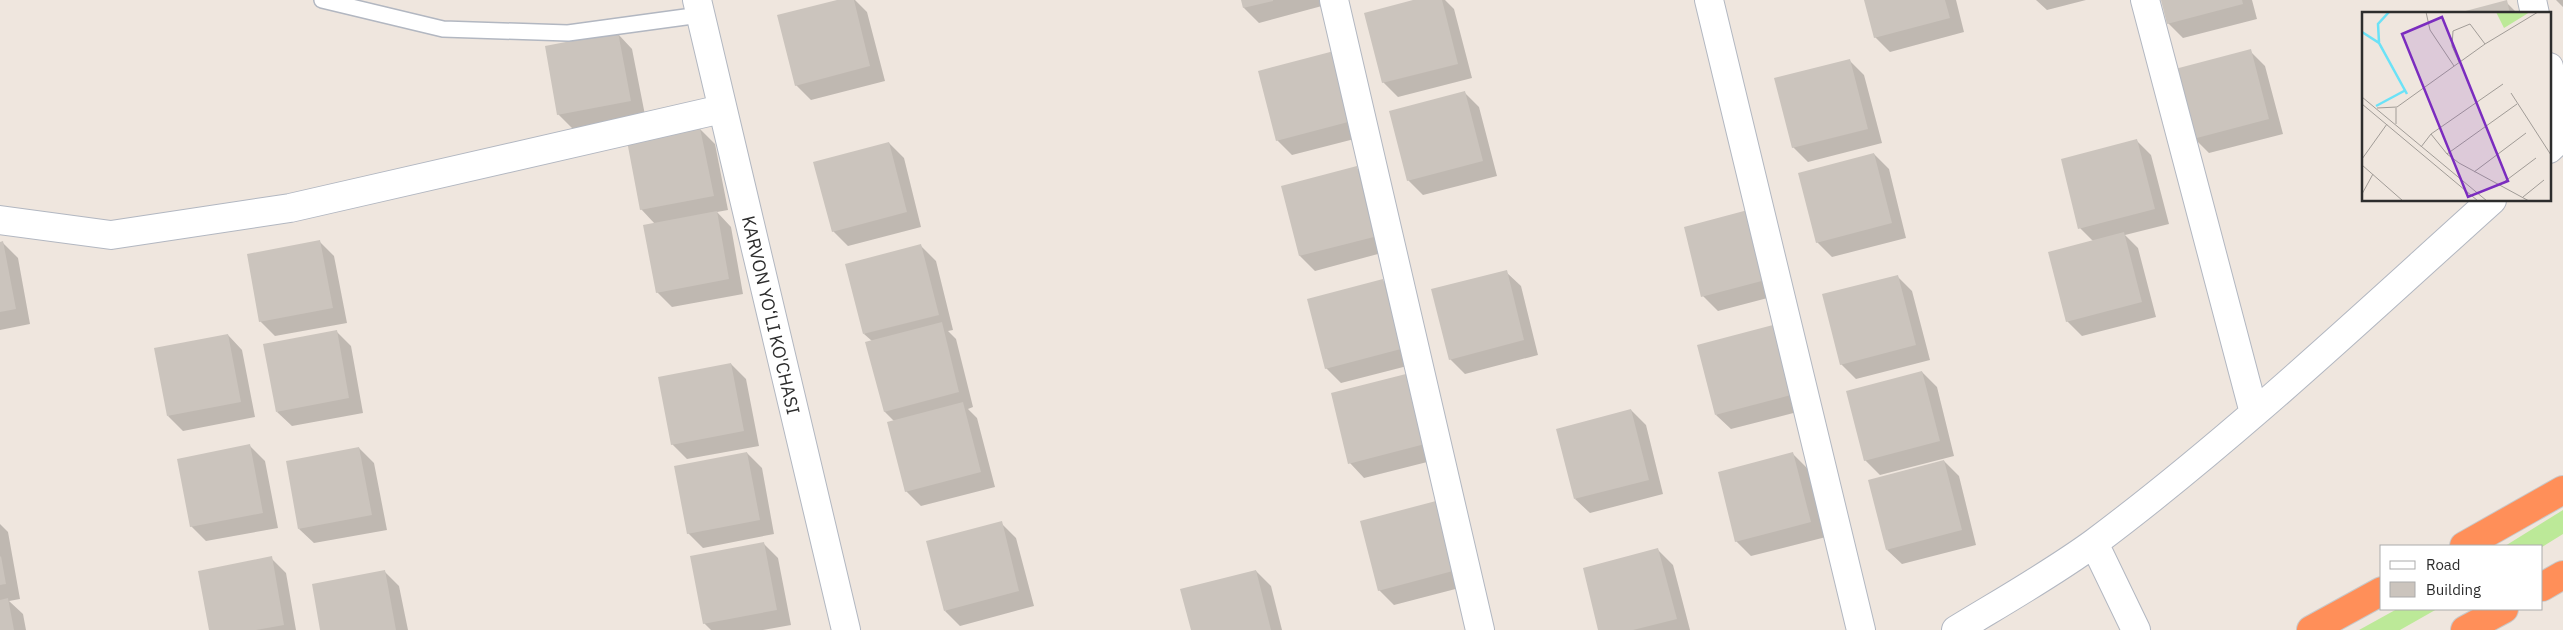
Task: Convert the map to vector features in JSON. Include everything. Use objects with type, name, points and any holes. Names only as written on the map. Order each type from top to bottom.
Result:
[{"type":"highway","points":[[2466,545],[2563,490]]},
{"type":"highway","points":[[2543,587],[2563,575]]},
{"type":"highway","points":[[2311,630],[2380,592]]},
{"type":"highway","points":[[2465,630],[2502,610]]},
{"type":"street","points":[[1334,0],[1480,630]]},
{"type":"street","points":[[1709,0],[1861,630]]},
{"type":"street","points":[[2145,0],[2254,413]]},
{"type":"street","name":"KARVON YO‘LI KO'CHASI","points":[[699,8],[846,630]]},
{"type":"street","points":[[2550,71],[2563,119]]},
{"type":"street","points":[[0,220],[112,235],[281,210],[722,109]]},
{"type":"street","points":[[2550,147],[2563,136]]},
{"type":"street","points":[[1956,630],[2055,569],[2094,542],[2254,413],[2491,201]]},
{"type":"street","points":[[2094,542],[2136,630]]},
{"type":"lane","points":[[322,0],[443,30],[568,33],[699,8]]},
{"type":"green space","points":[[2563,510],[2563,534],[2543,546],[2507,545]]},
{"type":"green space","points":[[2395,610],[2435,610],[2400,630],[2359,630]]},
{"type":"building","points":[[837,0],[854,0],[870,66],[795,86],[777,15]]},
{"type":"building","points":[[1241,0],[1273,0],[1273,1],[1243,8]]},
{"type":"building","points":[[1413,0],[1442,0],[1458,64],[1382,83],[1364,13]]},
{"type":"building","points":[[1864,0],[1945,0],[1950,18],[1874,38]]},
{"type":"building","points":[[2161,0],[2242,0],[2243,4],[2167,24]]},
{"type":"building","points":[[2507,0],[2510,12],[2462,12]]},
{"type":"building","points":[[618,32],[631,101],[557,115],[545,46]]},
{"type":"building","points":[[2251,49],[2269,119],[2193,139],[2175,69]]},
{"type":"building","points":[[1334,51],[1352,121],[1276,141],[1258,71]]},
{"type":"building","points":[[1850,59],[1868,129],[1792,148],[1774,78]]},
{"type":"building","points":[[1465,91],[1483,161],[1407,181],[1389,111]]},
{"type":"building","points":[[700,128],[714,196],[640,210],[627,141]]},
{"type":"building","points":[[2137,139],[2155,209],[2078,229],[2061,159]]},
{"type":"building","points":[[889,142],[907,212],[832,232],[813,162]]},
{"type":"building","points":[[1874,153],[1892,223],[1816,243],[1798,173]]},
{"type":"building","points":[[1357,166],[1374,237],[1299,256],[1281,186]]},
{"type":"building","points":[[1759,207],[1777,277],[1701,297],[1684,227]]},
{"type":"building","points":[[717,211],[729,279],[656,293],[643,225]]},
{"type":"building","points":[[2124,232],[2142,302],[2066,322],[2048,252]]},
{"type":"building","points":[[320,240],[333,308],[259,322],[247,254]]},
{"type":"building","points":[[3,241],[16,309],[0,312],[0,242]]},
{"type":"building","points":[[921,244],[939,315],[863,334],[845,264]]},
{"type":"building","points":[[1507,270],[1524,340],[1449,360],[1431,289]]},
{"type":"building","points":[[1898,275],[1916,345],[1840,365],[1822,294]]},
{"type":"building","points":[[1383,279],[1401,349],[1325,369],[1307,299]]},
{"type":"building","points":[[942,322],[959,392],[884,412],[865,342]]},
{"type":"building","points":[[1773,325],[1791,395],[1715,415],[1697,345]]},
{"type":"building","points":[[337,330],[349,398],[276,412],[263,344]]},
{"type":"building","points":[[228,334],[241,402],[167,416],[154,348]]},
{"type":"building","points":[[731,363],[744,431],[671,445],[658,377]]},
{"type":"building","points":[[1922,371],[1940,441],[1864,461],[1846,391]]},
{"type":"building","points":[[1406,374],[1425,444],[1348,464],[1331,393]]},
{"type":"building","points":[[963,402],[981,472],[905,492],[887,422]]},
{"type":"building","points":[[1631,409],[1649,480],[1574,499],[1556,429]]},
{"type":"building","points":[[250,444],[263,513],[190,527],[177,459]]},
{"type":"building","points":[[359,447],[372,515],[298,529],[286,461]]},
{"type":"building","points":[[747,452],[760,520],[687,534],[674,466]]},
{"type":"building","points":[[1793,452],[1811,522],[1735,542],[1718,472]]},
{"type":"building","points":[[1944,460],[1962,530],[1886,550],[1868,480]]},
{"type":"building","points":[[1436,501],[1453,571],[1378,591],[1360,521]]},
{"type":"building","points":[[1002,521],[1019,591],[944,611],[926,541]]},
{"type":"building","points":[[764,542],[777,610],[703,624],[690,556]]},
{"type":"building","points":[[1658,548],[1677,619],[1633,630],[1598,630],[1583,568]]},
{"type":"building","points":[[272,556],[284,625],[256,630],[209,630],[198,571]]},
{"type":"building","points":[[0,557],[6,584],[0,585]]},
{"type":"building","points":[[385,570],[396,630],[320,630],[312,584]]},
{"type":"building","points":[[1256,570],[1271,630],[1191,630],[1180,589]]},
{"type":"building","points":[[8,598],[14,630],[0,630],[0,600]]}]
